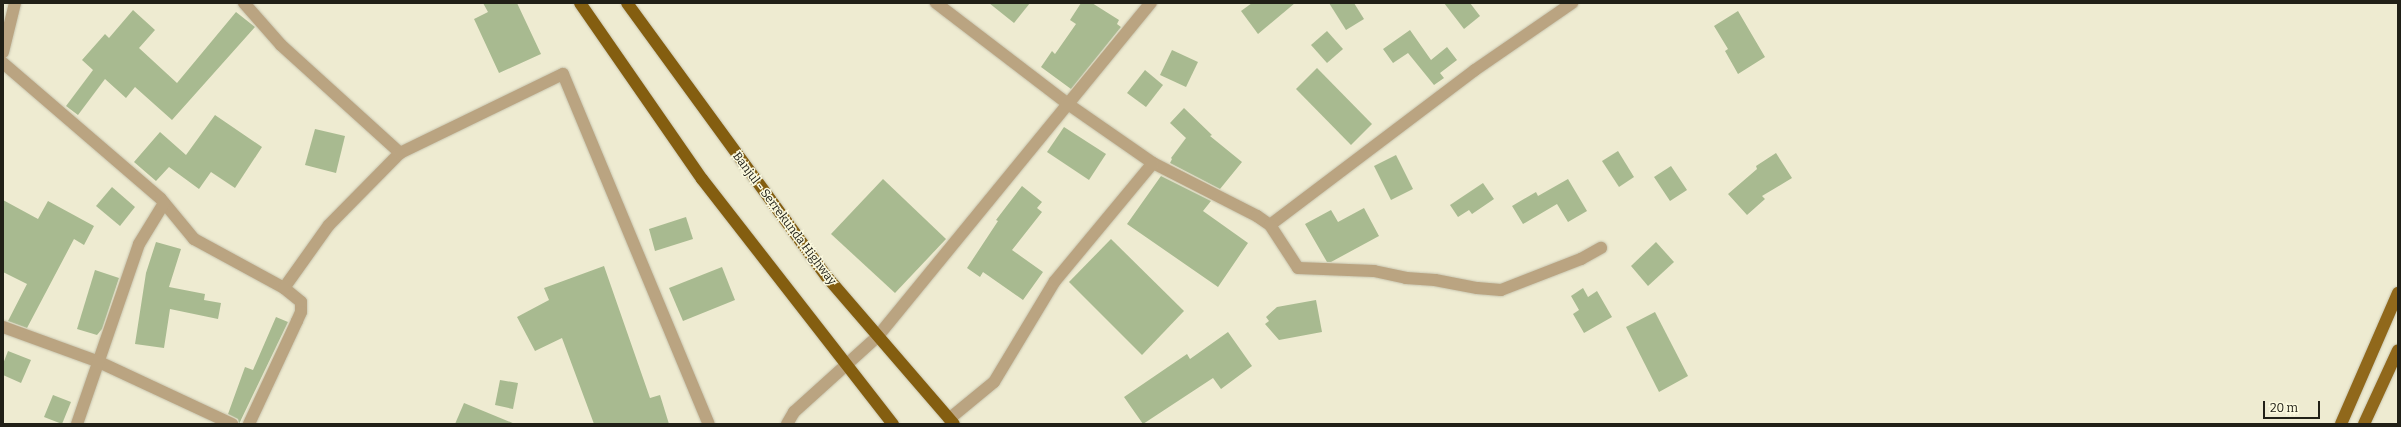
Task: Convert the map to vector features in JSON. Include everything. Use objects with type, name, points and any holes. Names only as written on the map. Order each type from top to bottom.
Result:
[{"type":"highway","points":[[580,3],[702,180],[893,424]]},
{"type":"highway","name":"Banjul - Serrekunda Highway","points":[[626,3],[826,277],[951,422]]},
{"type":"main road","points":[[2341,424],[2398,293]]},
{"type":"main road","points":[[2364,424],[2398,350]]},
{"type":"street","points":[[3,52],[15,3]]},
{"type":"street","points":[[244,3],[281,45],[400,153]]},
{"type":"street","points":[[936,3],[1068,104],[1153,163],[1257,216],[1270,225],[1298,268],[1374,270],[1406,278],[1435,280],[1477,288],[1501,290],[1581,259],[1601,248]]},
{"type":"street","points":[[787,424],[794,412],[878,336],[1151,3]]},
{"type":"street","points":[[1270,225],[1474,70],[1572,3]]},
{"type":"street","points":[[3,62],[164,203],[194,239],[284,288],[301,302],[301,312],[249,424]]},
{"type":"street","points":[[284,288],[329,225],[400,153],[563,74],[709,424]]},
{"type":"street","points":[[951,422],[994,382],[1055,281],[1153,163]]},
{"type":"street","points":[[77,424],[139,244],[164,203]]},
{"type":"street","points":[[3,327],[99,362],[232,424]]},
{"type":"building","points":[[483,3],[517,3],[541,54],[499,73],[474,19],[488,12]]},
{"type":"building","points":[[989,3],[1030,3],[1014,23]]},
{"type":"building","points":[[1081,3],[1092,3],[1119,20],[1117,24],[1121,27],[1071,89],[1041,67],[1052,51],[1055,54],[1076,24],[1070,20]]},
{"type":"building","points":[[1252,3],[1295,3],[1258,34],[1241,11]]},
{"type":"building","points":[[1329,3],[1354,3],[1364,19],[1346,30]]},
{"type":"building","points":[[1444,3],[1470,3],[1480,16],[1464,29]]},
{"type":"building","points":[[133,10],[155,30],[139,48],[177,83],[236,12],[255,27],[172,120],[135,87],[126,98],[105,79],[78,115],[66,106],[93,70],[82,60],[105,34],[109,38]]},
{"type":"building","points":[[1738,11],[1765,57],[1738,74],[1725,51],[1728,49],[1714,26]]},
{"type":"building","points":[[1410,30],[1431,60],[1447,47],[1457,60],[1440,73],[1444,78],[1434,85],[1408,53],[1393,63],[1383,49]]},
{"type":"building","points":[[1327,31],[1343,49],[1327,63],[1311,45]]},
{"type":"building","points":[[1172,50],[1198,62],[1186,87],[1160,75]]},
{"type":"building","points":[[1317,68],[1372,124],[1351,145],[1296,89]]},
{"type":"building","points":[[1145,70],[1163,85],[1146,107],[1127,93]]},
{"type":"building","points":[[1184,108],[1212,135],[1210,136],[1242,162],[1220,189],[1170,163],[1171,158],[1186,138],[1170,123]]},
{"type":"building","points":[[215,115],[262,147],[235,188],[211,172],[199,189],[169,167],[156,181],[134,162],[160,132],[186,155]]},
{"type":"building","points":[[1064,127],[1106,154],[1089,180],[1047,152]]},
{"type":"building","points":[[315,129],[345,136],[336,173],[305,165]]},
{"type":"building","points":[[1618,151],[1634,177],[1619,187],[1602,161]]},
{"type":"building","points":[[1776,153],[1792,178],[1762,196],[1765,199],[1747,215],[1728,194],[1757,169],[1756,166]]},
{"type":"building","points":[[1396,155],[1413,189],[1391,200],[1374,166]]},
{"type":"building","points":[[1671,166],[1687,190],[1670,201],[1654,177]]},
{"type":"building","points":[[1161,176],[1211,201],[1203,211],[1248,243],[1218,287],[1127,224]]},
{"type":"building","points":[[883,179],[946,239],[895,293],[831,234]]},
{"type":"building","points":[[1568,179],[1587,211],[1568,222],[1557,204],[1523,224],[1512,206],[1536,192],[1538,196]]},
{"type":"building","points":[[1483,183],[1494,199],[1472,214],[1469,210],[1458,217],[1450,205]]},
{"type":"building","points":[[1022,186],[1042,202],[1037,208],[1042,212],[1012,250],[1043,272],[1023,300],[983,272],[980,277],[967,268],[998,221],[996,220]]},
{"type":"building","points":[[112,187],[135,207],[120,226],[96,206]]},
{"type":"building","points":[[3,200],[38,219],[48,201],[94,226],[84,245],[74,239],[27,328],[8,321],[27,284],[3,272]]},
{"type":"building","points":[[1364,208],[1379,236],[1331,262],[1327,262],[1305,224],[1331,210],[1338,222]]},
{"type":"building","points":[[686,217],[693,239],[655,251],[649,229]]},
{"type":"building","points":[[1111,239],[1184,311],[1142,355],[1069,282]]},
{"type":"building","points":[[156,242],[181,249],[169,287],[205,294],[204,300],[221,303],[218,319],[170,309],[164,348],[135,344],[146,273]]},
{"type":"building","points":[[1656,242],[1674,262],[1648,286],[1631,266]]},
{"type":"building","points":[[604,266],[650,398],[660,395],[669,424],[594,424],[562,338],[535,351],[517,317],[549,300],[544,288]]},
{"type":"building","points":[[722,267],[735,300],[683,321],[669,288]]},
{"type":"building","points":[[95,270],[119,278],[102,329],[97,335],[77,329]]},
{"type":"building","points":[[1583,288],[1588,297],[1597,291],[1612,317],[1584,333],[1573,314],[1579,310],[1571,296]]},
{"type":"building","points":[[1316,300],[1322,332],[1279,340],[1265,324],[1269,321],[1266,317],[1277,307]]},
{"type":"building","points":[[1655,312],[1688,376],[1659,392],[1626,327]]},
{"type":"building","points":[[276,317],[288,322],[239,424],[238,419],[228,414],[245,367],[253,370]]},
{"type":"building","points":[[1228,332],[1252,366],[1221,389],[1213,378],[1143,424],[1124,397],[1187,354],[1190,359]]},
{"type":"building","points":[[8,351],[31,360],[21,383],[3,375],[3,364]]},
{"type":"building","points":[[500,380],[518,383],[513,409],[495,405]]},
{"type":"building","points":[[53,395],[71,402],[62,424],[44,417]]},
{"type":"building","points":[[464,403],[515,424],[455,424]]}]
